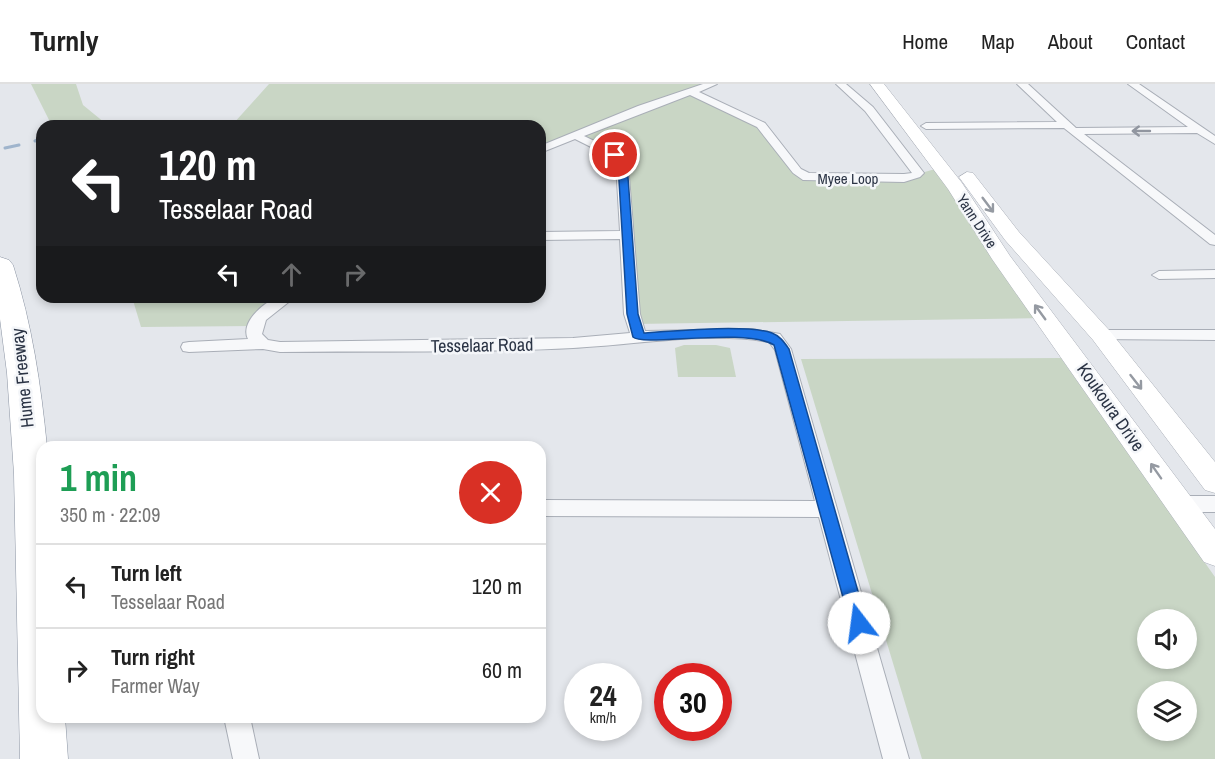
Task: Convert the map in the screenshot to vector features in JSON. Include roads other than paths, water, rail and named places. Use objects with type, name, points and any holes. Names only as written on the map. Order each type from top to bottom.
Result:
[{"type":"highway","name":"Hume Freeway","points":[[0,265],[13,306],[22,356],[32,477],[36,570]]},
{"type":"highway","points":[[42,723],[44,759]]},
{"type":"street","points":[[546,147],[642,108],[712,84]]},
{"type":"street","name":"Myee Loop","points":[[689,91],[761,125],[797,171],[807,177],[904,178],[916,175],[918,172],[903,149],[881,126],[870,110],[848,94],[841,84]]},
{"type":"street","name":"Yann Drive","points":[[877,84],[942,167],[1002,259],[1076,358]]},
{"type":"street","name":"Yann Drive","points":[[891,84],[1012,236],[1101,335]]},
{"type":"street","points":[[1022,84],[1067,126],[1215,241]]},
{"type":"street","points":[[1132,84],[1215,141]]},
{"type":"street","points":[[1067,126],[1184,120]]},
{"type":"street","points":[[926,126],[1067,126],[1199,130]]},
{"type":"street","points":[[575,135],[621,160],[632,314],[639,337]]},
{"type":"street","points":[[546,236],[627,235]]},
{"type":"street","points":[[1159,275],[1215,274]]},
{"type":"street","points":[[263,344],[254,336],[255,324],[264,313],[279,303]]},
{"type":"street","name":"Tesselaar Road","points":[[189,347],[263,344],[280,347],[573,344],[677,334],[752,333],[774,339],[783,349],[828,509]]},
{"type":"street","points":[[1101,335],[1215,335]]},
{"type":"street","name":"Koukoura Drive","points":[[1215,482],[1101,335],[1080,339],[1075,348],[1076,358],[1215,553]]},
{"type":"street","points":[[1180,504],[1215,504]]},
{"type":"street","points":[[546,508],[828,509],[896,759]]},
{"type":"street","points":[[238,723],[246,759]]},
{"type":"waterway","points":[[5,148],[19,145]]}]
